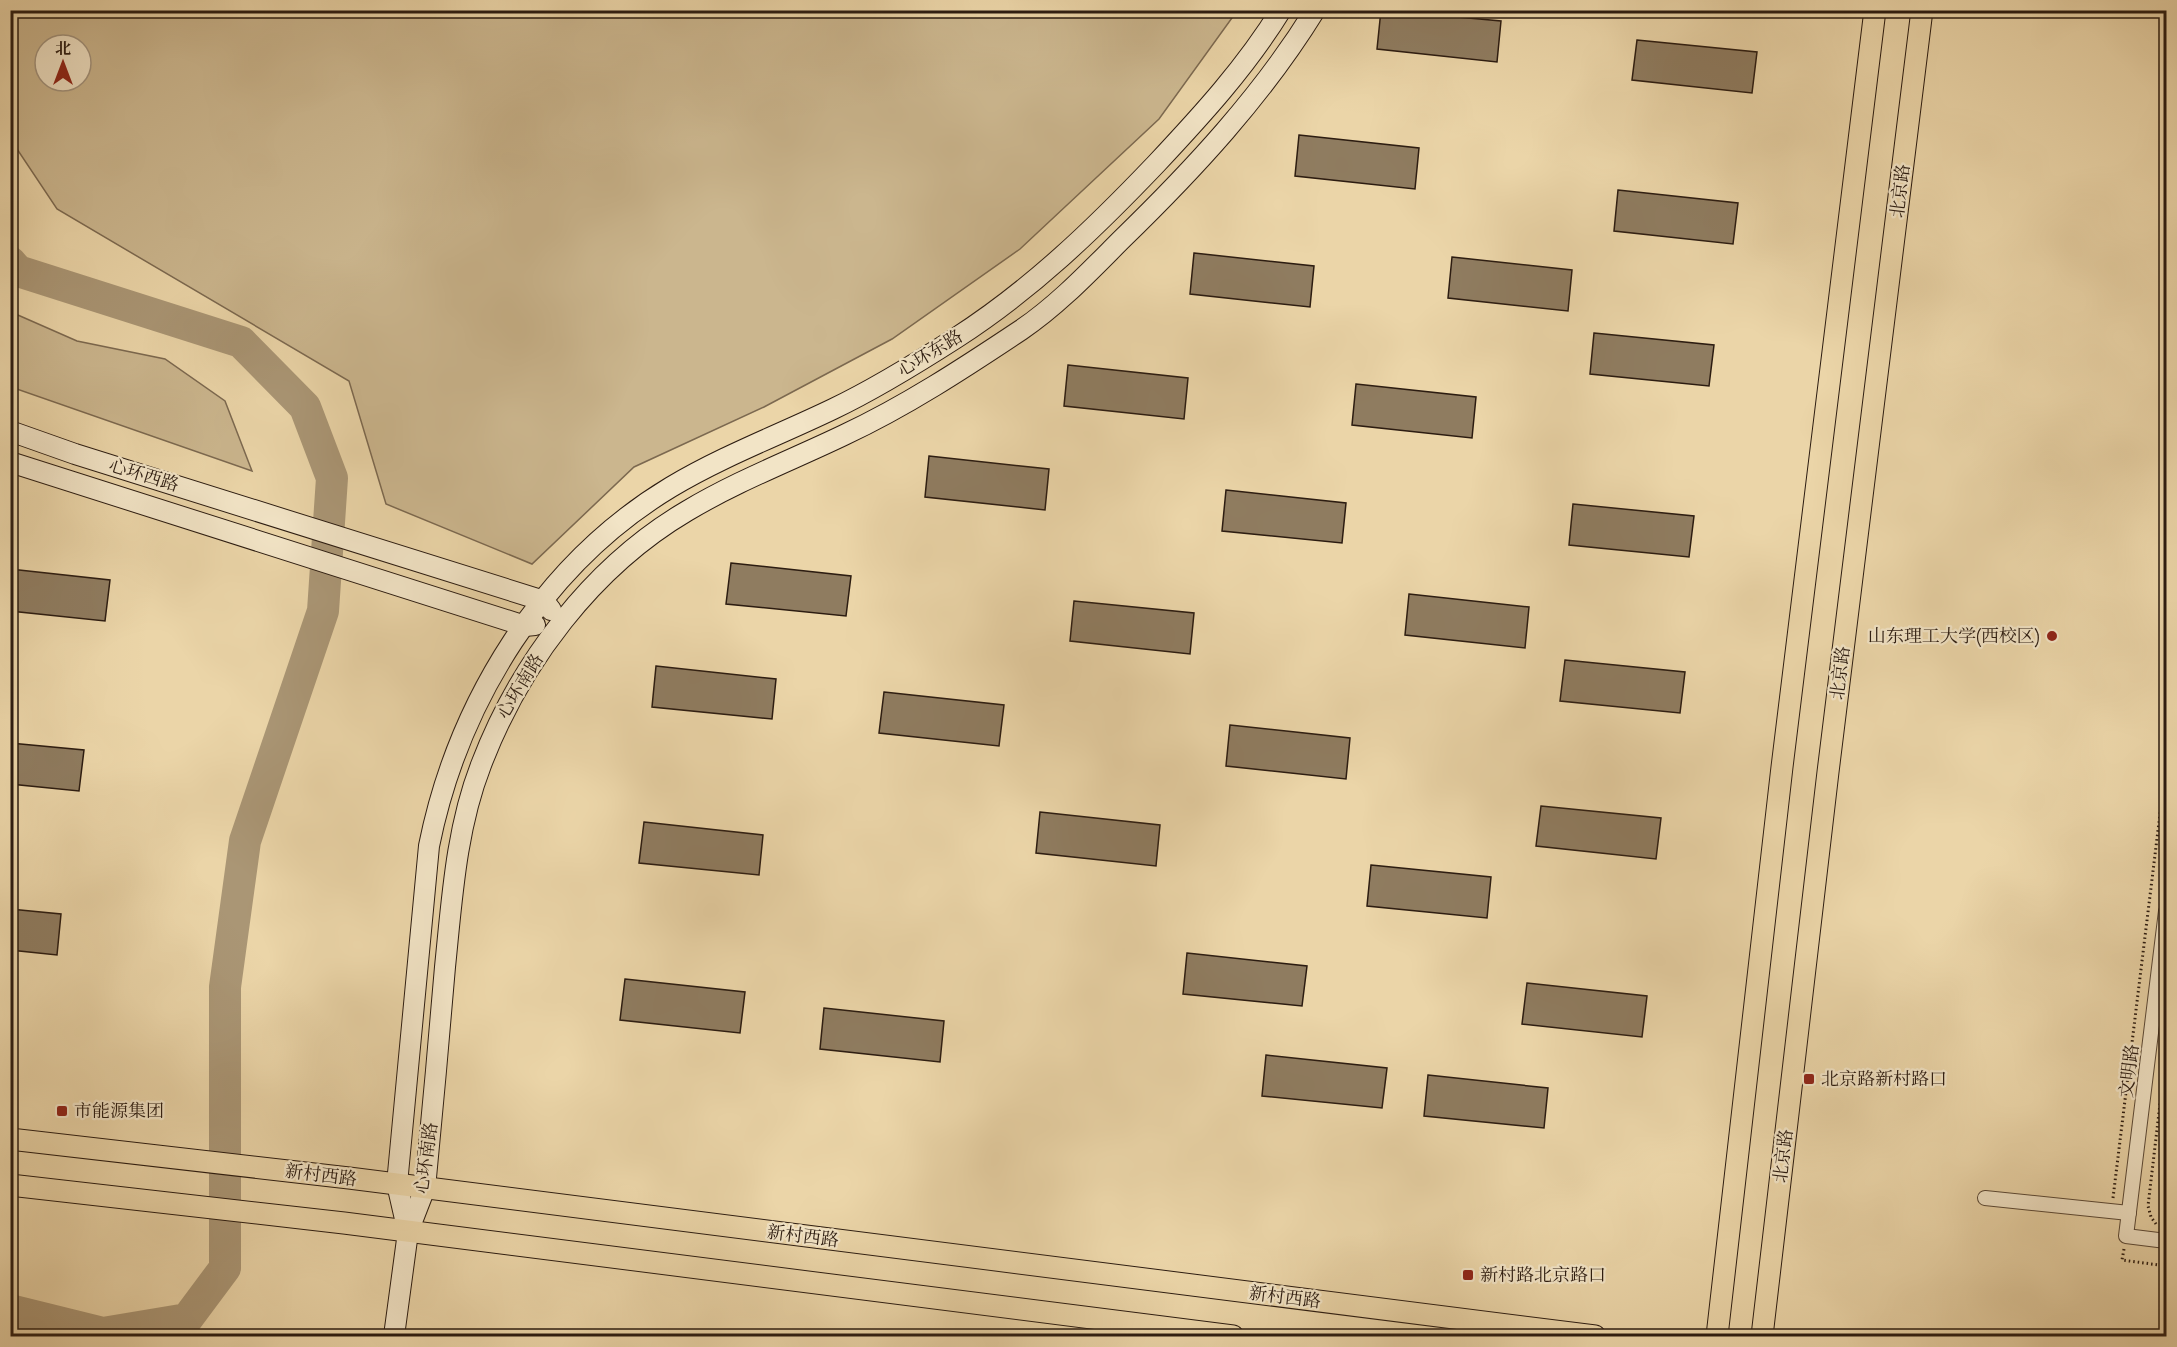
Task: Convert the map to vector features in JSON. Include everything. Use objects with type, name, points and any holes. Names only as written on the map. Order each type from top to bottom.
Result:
[{"type":"main road","name":"心环东路","points":[[525,626],[544,601],[594,547],[629,516],[670,488],[714,464],[843,404],[953,340],[1009,303],[1058,262],[1184,134],[1226,87],[1281,10]]},
{"type":"main road","name":"心环东路","points":[[561,621],[647,538],[685,512],[865,424],[969,364],[1026,326],[1077,284],[1205,154],[1290,51],[1315,10]]},
{"type":"main road","points":[[1717,1336],[1782,767],[1875,10]]},
{"type":"main road","name":"北京路","points":[[1762,1336],[1825,796],[1922,10]]},
{"type":"main road","name":"心环西路","points":[[10,431],[544,601]]},
{"type":"main road","name":"心环西路","points":[[10,462],[525,626]]},
{"type":"main road","points":[[544,601],[561,621]]},
{"type":"main road","points":[[525,626],[561,621]]},
{"type":"main road","name":"心环南路","points":[[408,1232],[425,1188],[452,897],[466,810],[498,723],[523,679],[561,621]]},
{"type":"main road","name":"心环南路","points":[[408,1232],[397,1184],[423,894],[438,803],[472,711],[498,663],[525,626]]},
{"type":"main road","name":"新村西路","points":[[10,1139],[397,1184],[1595,1336]]},
{"type":"main road","points":[[10,1185],[316,1220],[1233,1336]]},
{"type":"main road","points":[[394,1336],[408,1232]]},
{"type":"street","name":"文明路","points":[[2126,1236],[2164,959],[2166,911]]},
{"type":"street","points":[[1985,1198],[2129,1213]]},
{"type":"street","points":[[2126,1236],[2166,1241]]},
{"type":"path","points":[[2112,1211],[2166,765]]},
{"type":"path","points":[[2158,1225],[2151,1217],[2148,1206],[2166,1053]]},
{"type":"path","points":[[2126,1236],[2122,1260],[2166,1266]]},
{"type":"shaded area","points":[[11,10],[1237,11],[1159,119],[1020,249],[892,339],[764,407],[634,467],[532,564],[386,504],[349,381],[57,209],[11,140]]},
{"type":"shaded area","points":[[11,312],[77,341],[165,359],[225,401],[252,471],[11,387]]},
{"type":"building","points":[[1381,10],[1501,21],[1497,62],[1377,49]]},
{"type":"building","points":[[1637,40],[1757,52],[1752,93],[1632,80]]},
{"type":"building","points":[[1299,135],[1419,148],[1415,189],[1295,176]]},
{"type":"building","points":[[1618,190],[1738,203],[1733,244],[1614,231]]},
{"type":"building","points":[[1194,253],[1314,266],[1310,307],[1190,294]]},
{"type":"building","points":[[1452,257],[1572,270],[1568,311],[1448,298]]},
{"type":"building","points":[[1594,333],[1714,345],[1709,386],[1590,374]]},
{"type":"building","points":[[1068,365],[1188,378],[1184,419],[1064,406]]},
{"type":"building","points":[[1356,384],[1476,397],[1472,438],[1352,425]]},
{"type":"building","points":[[929,456],[1049,469],[1045,510],[925,497]]},
{"type":"building","points":[[1226,490],[1346,503],[1342,543],[1222,531]]},
{"type":"building","points":[[1573,504],[1694,516],[1689,557],[1569,545]]},
{"type":"building","points":[[731,563],[851,576],[846,616],[726,604]]},
{"type":"building","points":[[10,569],[110,580],[105,621],[10,611]]},
{"type":"building","points":[[1409,594],[1529,607],[1525,648],[1405,635]]},
{"type":"building","points":[[1074,601],[1194,613],[1190,654],[1070,641]]},
{"type":"building","points":[[1565,660],[1685,672],[1680,713],[1560,701]]},
{"type":"building","points":[[656,666],[776,679],[772,719],[652,707]]},
{"type":"building","points":[[884,692],[1004,705],[999,746],[879,733]]},
{"type":"building","points":[[1230,725],[1350,738],[1346,779],[1226,766]]},
{"type":"building","points":[[10,743],[84,750],[79,791],[10,784]]},
{"type":"building","points":[[1541,806],[1661,818],[1656,859],[1536,846]]},
{"type":"building","points":[[1040,812],[1160,825],[1156,866],[1036,853]]},
{"type":"building","points":[[644,822],[763,835],[759,875],[639,863]]},
{"type":"building","points":[[1371,865],[1491,877],[1487,918],[1367,906]]},
{"type":"building","points":[[10,909],[61,914],[57,955],[10,950]]},
{"type":"building","points":[[1187,953],[1307,966],[1302,1006],[1183,994]]},
{"type":"building","points":[[625,979],[745,992],[740,1033],[620,1020]]},
{"type":"building","points":[[1527,983],[1647,996],[1642,1037],[1522,1024]]},
{"type":"building","points":[[824,1008],[944,1021],[940,1062],[820,1049]]},
{"type":"building","points":[[1266,1055],[1387,1068],[1382,1108],[1262,1096]]},
{"type":"building","points":[[1428,1075],[1548,1088],[1544,1128],[1424,1116]]},
{"type":"waterway","points":[[10,262],[18,271],[241,342],[305,407],[332,478],[323,611],[245,841],[225,987],[225,1268],[187,1319],[103,1333],[10,1310]]},
{"type":"place","name":"山东理工大学(西校区)","points":[[2052,636]]},
{"type":"place","name":"北京路新村路口","points":[[1809,1079]]},
{"type":"place","name":"市能源集团","points":[[62,1111]]},
{"type":"place","name":"新村路北京路口","points":[[1468,1275]]}]
